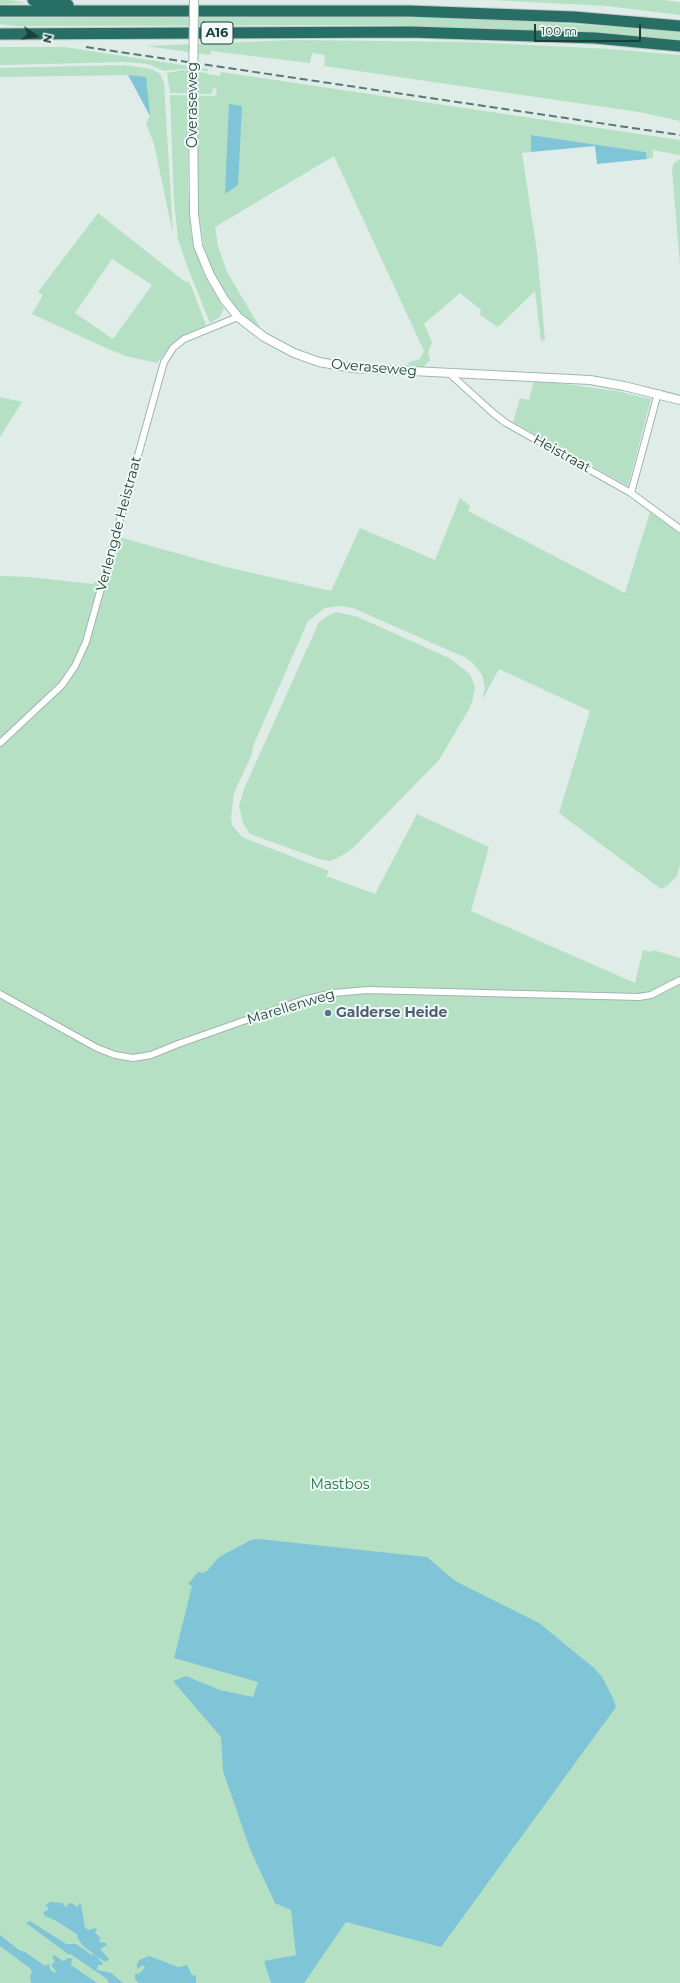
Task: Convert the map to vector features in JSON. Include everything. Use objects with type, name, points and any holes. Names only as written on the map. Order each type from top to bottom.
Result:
[{"type":"highway","points":[[34,0],[108,10]]},
{"type":"highway","name":"A16","points":[[0,11],[417,11],[574,16],[680,26]]},
{"type":"highway","name":"A16","points":[[1,34],[410,32],[595,38],[680,46]]},
{"type":"street","name":"Overaseweg","points":[[194,0],[194,214],[198,246],[210,275],[224,299],[238,317],[264,337],[294,353],[319,362],[353,368],[590,380],[658,393],[680,400]]},
{"type":"street","name":"Verlengde Heistraat","points":[[0,743],[62,685],[75,666],[86,642],[164,362],[173,348],[184,339],[238,317]]},
{"type":"street","name":"Heistraat","points":[[449,373],[506,423],[631,493],[680,529]]},
{"type":"street","points":[[631,493],[658,393]]},
{"type":"street","name":"Marellenweg","points":[[0,994],[97,1048],[115,1055],[134,1058],[151,1055],[178,1044],[296,1003],[333,993],[368,990],[639,997],[651,995],[680,980]]},
{"type":"green space","points":[[0,0],[11,0],[26,3],[0,4]]},
{"type":"green space","points":[[492,0],[663,0],[680,2],[680,15],[607,6]]},
{"type":"green space","points":[[0,18],[482,18],[661,30],[680,32],[680,41],[554,32],[395,25],[17,26],[0,24]]},
{"type":"green space","points":[[294,40],[468,42],[610,49],[680,55],[680,121],[639,112],[324,66],[325,55],[312,53],[310,63],[211,51],[210,55],[146,46]]},
{"type":"green space","points":[[0,47],[64,47],[208,69],[208,71],[182,69],[164,71],[148,64],[125,62],[0,65]]},
{"type":"green space","points":[[124,65],[152,69],[160,74],[164,83],[173,234],[154,144],[146,123],[150,116],[133,75],[0,77],[0,68]]},
{"type":"green space","points":[[183,70],[220,76],[221,72],[680,140],[680,155],[653,150],[653,158],[647,159],[646,152],[531,135],[531,152],[522,153],[537,252],[545,340],[541,341],[535,291],[498,327],[480,315],[481,310],[460,293],[424,324],[432,342],[428,352],[430,360],[423,367],[413,367],[407,363],[420,359],[424,351],[334,156],[215,227],[218,246],[227,272],[262,331],[239,314],[231,304],[215,277],[204,247],[198,210],[198,104],[188,104],[188,186],[191,234],[203,273],[224,309],[219,318],[210,323],[187,266],[178,239],[174,201],[170,95],[213,96],[216,95],[217,89],[213,88],[212,94],[170,93],[167,73]]},
{"type":"green space","points":[[680,159],[680,265],[672,169],[674,163]]},
{"type":"green space","points":[[98,213],[184,281],[189,282],[206,325],[181,337],[172,344],[157,363],[126,356],[32,314],[43,295],[38,292]],"holes":[[[112,259],[152,285],[113,339],[75,313]]]},
{"type":"green space","points":[[534,381],[616,391],[651,399],[628,486],[513,422],[520,398],[529,400]]},
{"type":"green space","points":[[0,397],[22,402],[0,437]]},
{"type":"green space","name":"Mastbos","points":[[460,498],[470,506],[468,511],[625,593],[650,512],[680,534],[680,865],[677,876],[667,886],[661,889],[559,813],[590,711],[499,669],[482,700],[485,688],[482,675],[472,662],[464,657],[353,608],[341,606],[325,608],[308,621],[234,793],[231,817],[232,825],[242,837],[329,871],[326,876],[375,894],[417,814],[489,847],[471,911],[635,983],[643,950],[652,952],[653,950],[680,958],[680,1983],[0,1983],[0,576],[29,577],[93,584],[108,574],[119,537],[226,567],[331,591],[360,528],[435,560]]},
{"type":"green space","points":[[337,612],[358,617],[449,658],[470,674],[475,687],[472,702],[468,711],[439,760],[352,849],[336,859],[329,861],[319,859],[250,834],[243,823],[239,806],[244,789],[319,622]]},
{"type":"water","points":[[128,75],[146,77],[150,116]]},
{"type":"water","points":[[229,104],[242,106],[238,185],[225,194]]},
{"type":"water","points":[[531,135],[646,152],[647,159],[597,164],[595,146],[531,152]]},
{"type":"water","points":[[259,1539],[427,1557],[454,1580],[539,1623],[594,1668],[602,1677],[612,1696],[616,1707],[441,1947],[346,1922],[304,1983],[271,1983],[264,1961],[296,1955],[291,1910],[275,1903],[250,1849],[223,1771],[221,1737],[173,1681],[186,1676],[220,1690],[253,1697],[258,1682],[174,1658],[192,1586],[188,1584],[198,1572],[203,1573],[207,1571],[219,1557],[251,1540]]},
{"type":"water","points":[[50,1902],[63,1903],[64,1906],[68,1907],[67,1904],[71,1903],[78,1907],[79,1903],[81,1904],[85,1928],[89,1930],[95,1928],[97,1929],[95,1933],[100,1937],[99,1942],[106,1943],[107,1945],[100,1949],[109,1959],[106,1962],[95,1956],[103,1963],[102,1965],[98,1965],[97,1970],[111,1973],[123,1983],[109,1983],[107,1979],[72,1955],[68,1954],[26,1923],[30,1921],[66,1944],[76,1944],[92,1955],[94,1954],[84,1947],[77,1937],[78,1935],[55,1920],[45,1916],[43,1912],[48,1910],[48,1907],[45,1906]]},
{"type":"water","points":[[0,1935],[19,1950],[25,1952],[45,1966],[49,1964],[50,1969],[54,1973],[56,1971],[51,1965],[55,1961],[52,1957],[54,1955],[63,1961],[69,1958],[72,1959],[71,1965],[97,1983],[31,1983],[31,1969],[0,1946]]},
{"type":"water","points":[[149,1956],[178,1967],[187,1965],[192,1975],[196,1976],[196,1983],[139,1983],[135,1979],[135,1974],[140,1973],[145,1967],[143,1965],[137,1969],[137,1965],[139,1960]]},
{"type":"railway","points":[[86,47],[680,135]]},
{"type":"place","name":"Galderse Heide","points":[[328,1013]]}]
